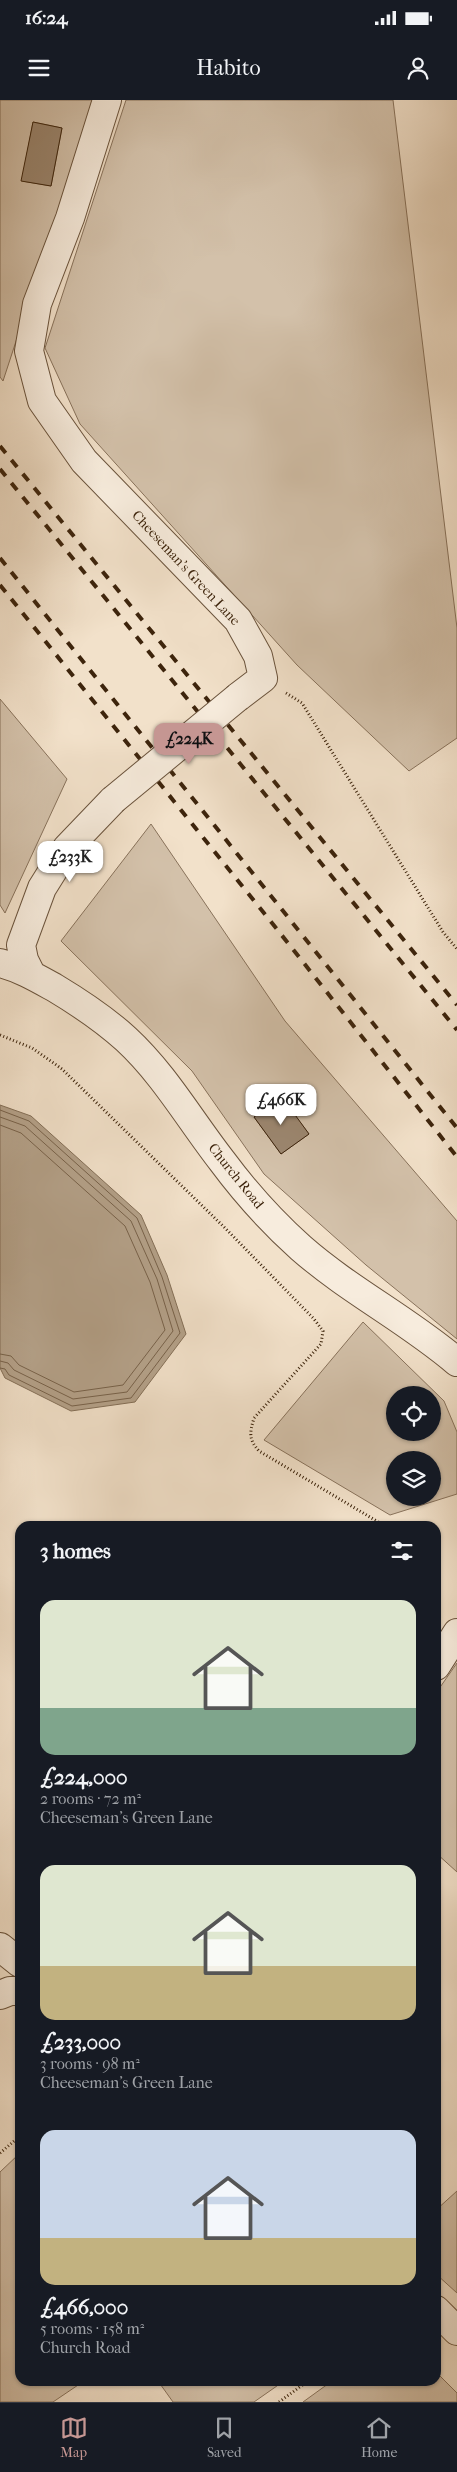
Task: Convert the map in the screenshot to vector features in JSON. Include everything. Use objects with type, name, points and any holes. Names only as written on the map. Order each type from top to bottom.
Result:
[{"type":"street","name":"Cheeseman's Green Lane","points":[[107,100],[70,218],[37,304],[28,351],[42,401],[84,461],[238,620],[258,656],[263,678]]},
{"type":"street","points":[[31,974],[24,960],[21,945],[42,888],[67,848],[113,800],[263,678]]},
{"type":"street","name":"Church Road","points":[[0,963],[31,974],[82,1004],[126,1040],[160,1076],[222,1162],[262,1209],[301,1248],[360,1294],[435,1343],[457,1362]]},
{"type":"street","points":[[441,1658],[457,1633]]},
{"type":"street","points":[[0,1947],[15,1959]]},
{"type":"street","points":[[0,1995],[15,1991]]},
{"type":"street","points":[[441,2315],[457,2331]]},
{"type":"path","points":[[263,678],[302,703],[443,932],[457,949]]},
{"type":"path","points":[[0,1035],[32,1048],[62,1069],[225,1228],[314,1319],[323,1331],[321,1344],[254,1418],[250,1433],[251,1442],[259,1451],[377,1521]]},
{"type":"path","points":[[0,2153],[15,2140]]},
{"type":"path","points":[[279,2402],[301,2386]]},
{"type":"shaded area","points":[[0,100],[95,100],[3,381],[0,377]],"holes":[[[33,122],[62,128],[51,186],[22,181]]]},
{"type":"shaded area","points":[[126,100],[393,100],[457,628],[457,738],[409,771],[297,665],[80,424],[45,348]]},
{"type":"shaded area","points":[[0,699],[67,779],[5,913],[0,905]]},
{"type":"shaded area","points":[[151,824],[285,1021],[457,1221],[457,1339],[366,1265],[264,1174],[192,1071],[61,941]],"holes":[[[281,1097],[309,1134],[281,1154],[254,1117]]]},
{"type":"shaded area","points":[[363,1322],[429,1386],[386,1386],[386,1441],[441,1441],[441,1398],[457,1432],[457,1494],[441,1499],[441,1451],[386,1451],[386,1506],[419,1506],[390,1515],[264,1440]]},
{"type":"shaded area","points":[[457,1663],[457,1872],[441,1858],[441,1686]]},
{"type":"shaded area","points":[[15,2158],[15,2386],[77,2386],[53,2402],[0,2402],[0,2172]]},
{"type":"shaded area","points":[[457,2191],[457,2293],[441,2279],[441,2205]]},
{"type":"shaded area","points":[[441,2377],[457,2393],[457,2402],[303,2402],[325,2386],[441,2386]]},
{"type":"shaded area","points":[[162,2386],[277,2386],[254,2402],[173,2402]]},
{"type":"water","points":[[0,1105],[31,1116],[141,1215],[167,1275],[186,1334],[135,1402],[71,1411],[5,1378],[0,1368]]},
{"type":"building","points":[[33,122],[62,128],[51,186],[21,181]]},
{"type":"building","points":[[282,1097],[309,1134],[281,1154],[254,1117]]},
{"type":"railway","points":[[0,446],[457,1005]]},
{"type":"railway","points":[[0,469],[457,1030]]},
{"type":"railway","points":[[0,558],[457,1128]]},
{"type":"railway","points":[[0,585],[288,943],[457,1157]]}]
